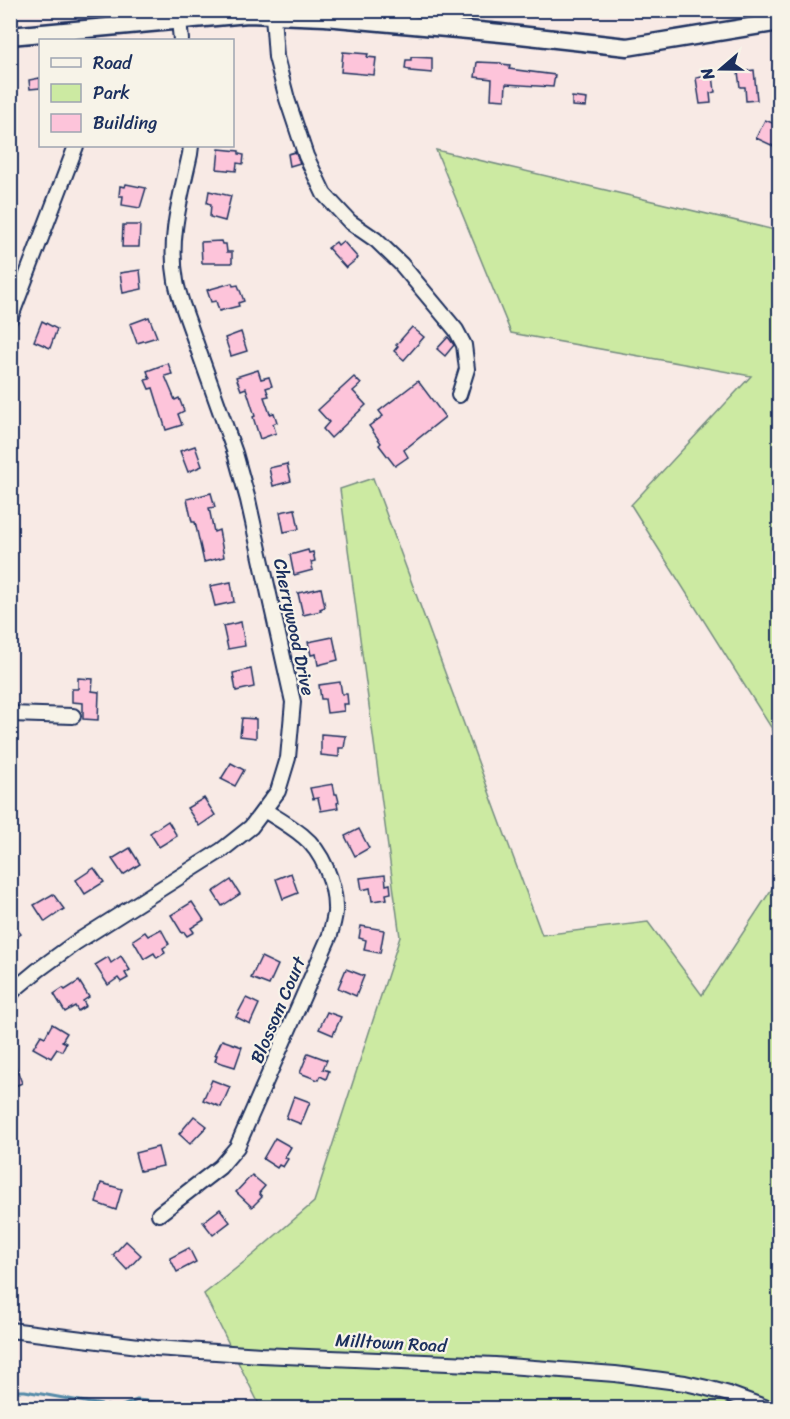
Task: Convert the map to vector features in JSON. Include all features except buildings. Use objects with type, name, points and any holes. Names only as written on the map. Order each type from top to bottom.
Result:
[{"type":"main road","points":[[10,36],[110,33],[179,20],[248,14],[325,17],[627,47],[780,22]]},
{"type":"street","points":[[273,15],[276,57],[287,99],[306,156],[324,194],[350,222],[376,240],[401,264],[456,330],[464,345],[467,369],[459,395]]},
{"type":"street","points":[[179,20],[181,39]]},
{"type":"street","points":[[10,319],[76,147]]},
{"type":"street","name":"Cherrywood Drive","points":[[10,995],[38,970],[75,943],[222,850],[252,827],[278,791],[288,758],[293,702],[248,500],[238,463],[176,281],[173,254],[175,220],[191,147]]},
{"type":"street","points":[[10,714],[73,716]]},
{"type":"street","name":"Blossom Court","points":[[159,1214],[220,1167],[237,1147],[330,934],[336,909],[328,872],[315,849],[304,837],[264,810]]},
{"type":"street","name":"Milltown Road","points":[[10,1330],[155,1348],[495,1365],[615,1374],[685,1383],[729,1394],[767,1408]]},
{"type":"green space","points":[[436,150],[779,231],[779,740],[631,505],[751,376],[511,333]]},
{"type":"green space","points":[[373,478],[542,935],[648,922],[702,995],[779,878],[779,1408],[261,1408],[204,1294],[314,1202],[400,937],[340,489]]},
{"type":"waterway","points":[[10,1391],[25,1391],[118,1408],[137,1400],[179,1402],[188,1408]]}]
